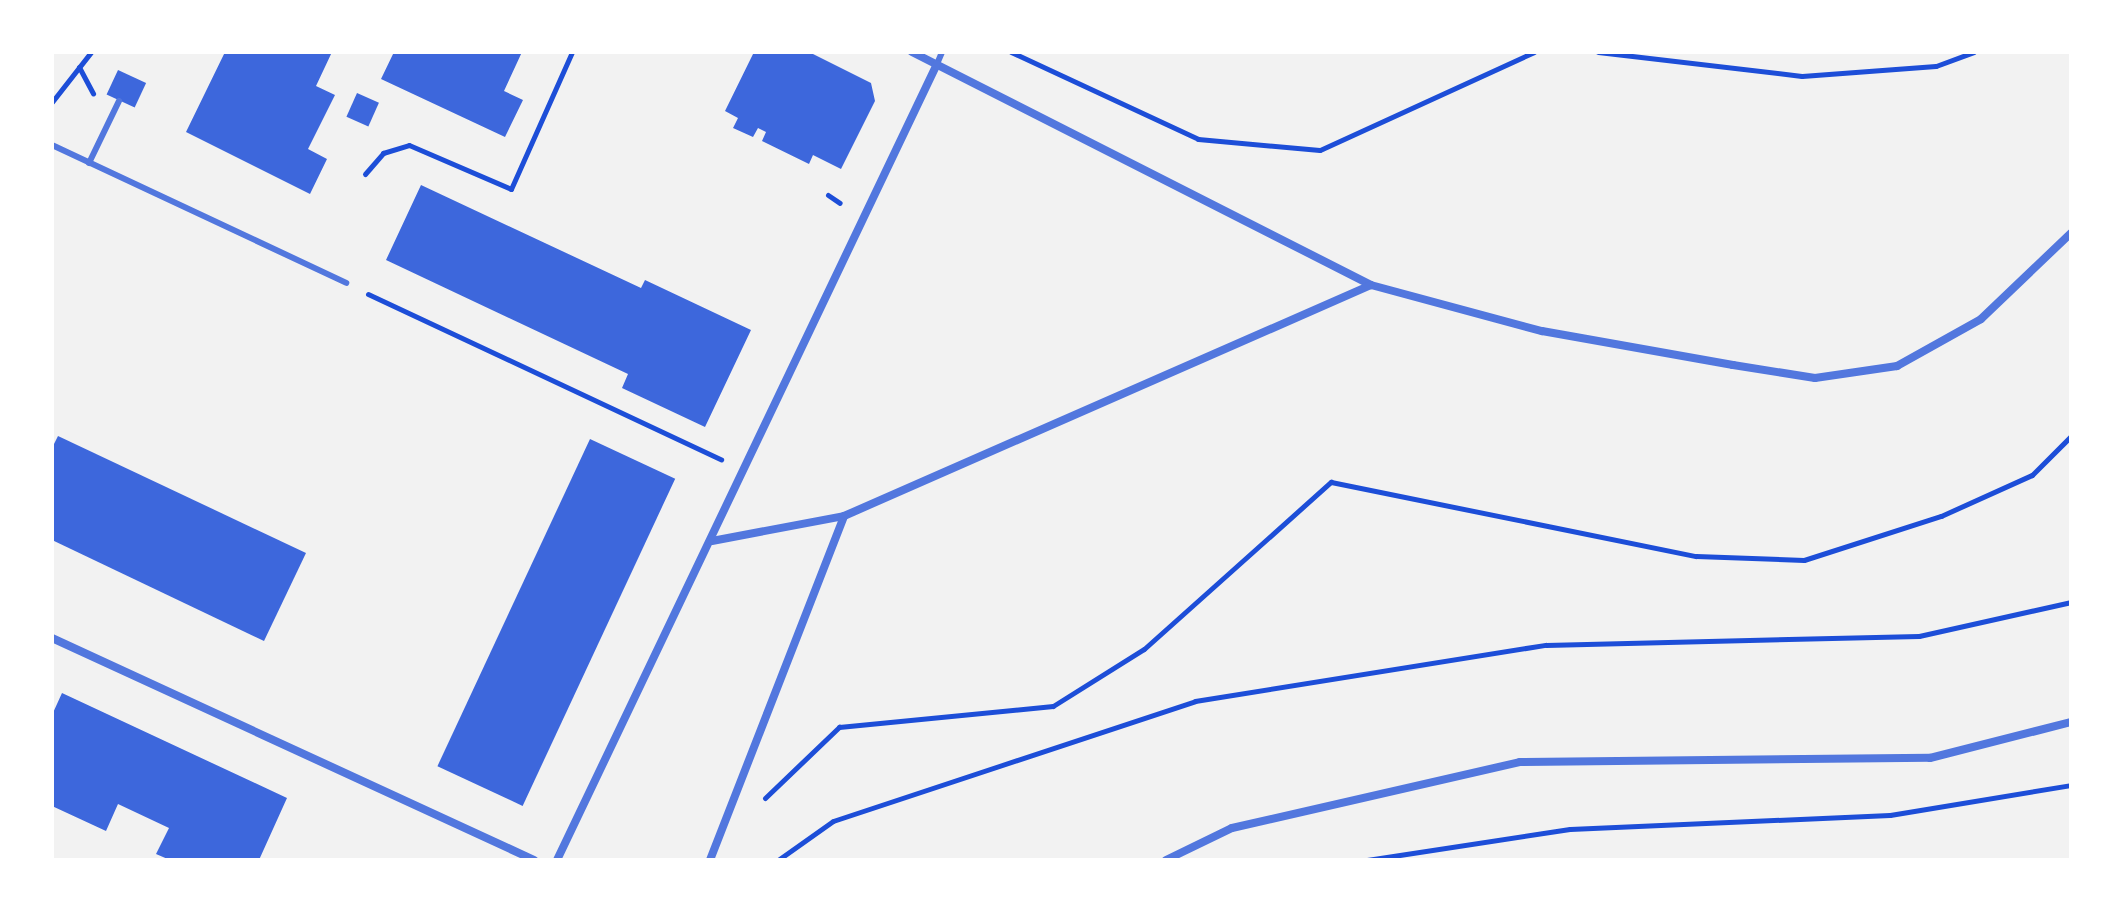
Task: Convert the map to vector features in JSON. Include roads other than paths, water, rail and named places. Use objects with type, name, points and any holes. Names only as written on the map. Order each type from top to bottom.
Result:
[{"type":"street","points":[[912,52],[1371,285],[1542,331],[1815,378],[1897,366],[1981,319],[2071,233]]},
{"type":"street","points":[[557,860],[712,541],[937,64]]},
{"type":"street","points":[[712,541],[844,516],[1371,285]]},
{"type":"street","points":[[710,860],[844,516]]},
{"type":"street","points":[[52,638],[534,860]]},
{"type":"street","points":[[1166,860],[1232,828],[1520,762],[1930,758],[2071,722]]},
{"type":"lane","points":[[937,64],[942,52]]},
{"type":"lane","points":[[89,163],[119,101]]},
{"type":"lane","points":[[52,145],[346,283]]}]
